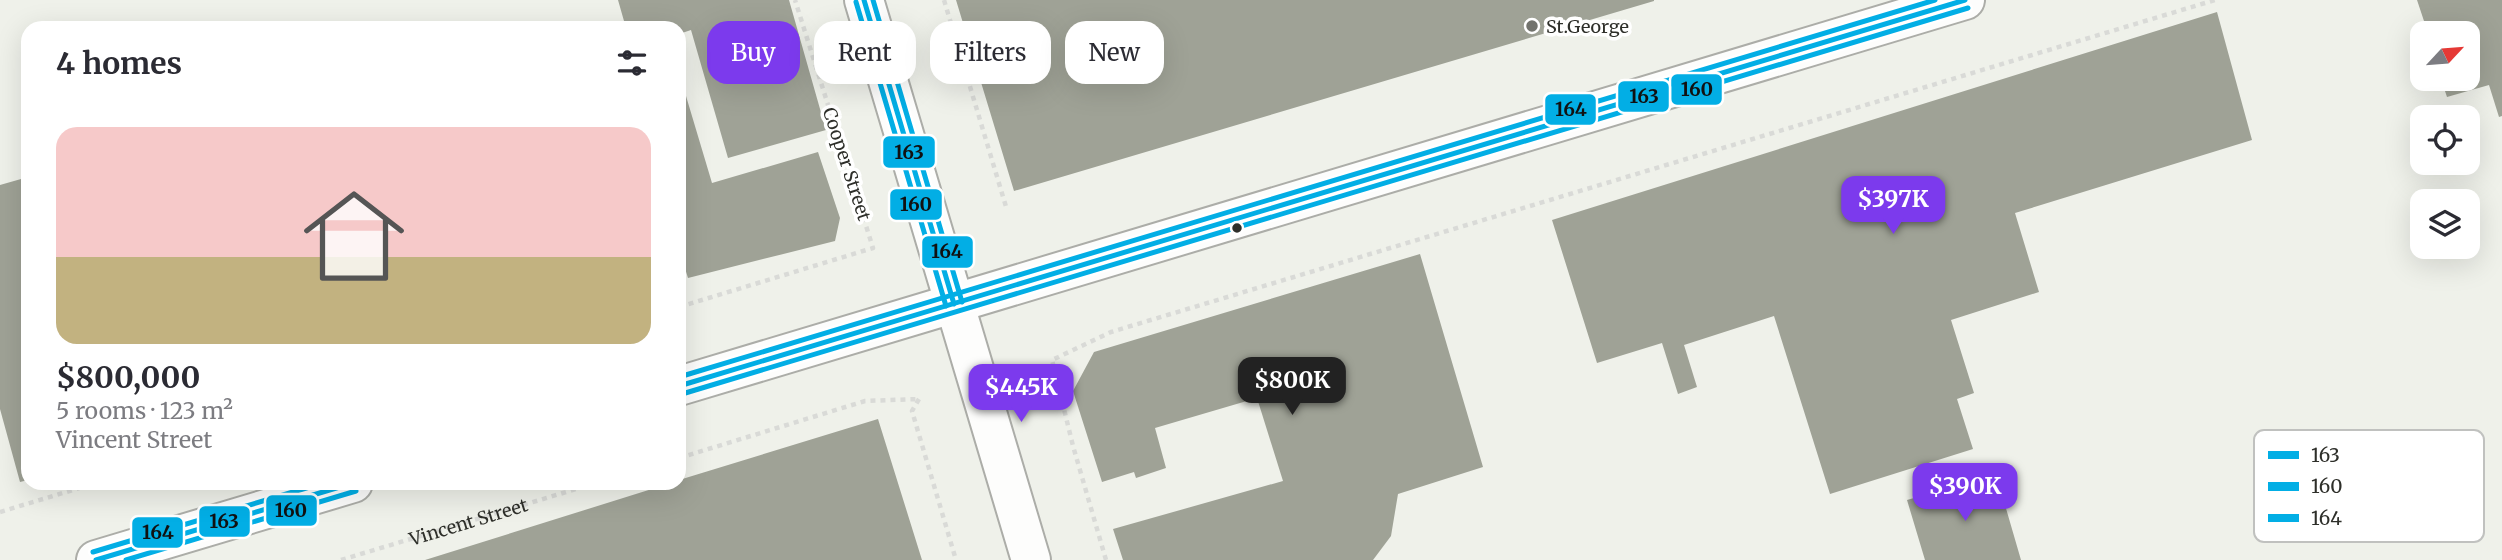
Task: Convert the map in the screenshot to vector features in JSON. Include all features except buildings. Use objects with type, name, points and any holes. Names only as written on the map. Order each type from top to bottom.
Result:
[{"type":"main road","points":[[864,0],[1031,560]]},
{"type":"main road","points":[[686,384],[1965,0]]},
{"type":"main road","points":[[96,560],[330,490]]},
{"type":"path","name":"Cooper Street","points":[[686,305],[873,248],[795,0]]},
{"type":"path","points":[[944,0],[1007,209]]},
{"type":"path","points":[[1106,560],[1073,446],[1052,360],[1111,332],[2215,0]]},
{"type":"path","points":[[686,456],[865,401],[919,399],[912,411],[956,560]]},
{"type":"path","points":[[0,512],[73,490]]},
{"type":"path","name":"Vincent Street","points":[[341,560],[573,490]]},
{"type":"transit line","name":"163","points":[[864,0],[954,304]]},
{"type":"transit line","name":"164","points":[[873,0],[962,302]]},
{"type":"transit line","name":"164","points":[[686,375],[1935,0]]},
{"type":"transit line","name":"163","points":[[686,384],[1965,0]]},
{"type":"transit line","name":"160","points":[[856,2],[946,306]]},
{"type":"transit line","name":"160","points":[[686,393],[1968,8]]},
{"type":"transit line","name":"164","points":[[93,552],[300,490]]},
{"type":"transit line","name":"163","points":[[96,560],[330,490]]},
{"type":"transit line","name":"160","points":[[126,560],[356,491]]},
{"type":"place","name":"St.George","points":[[1532,26]]}]
